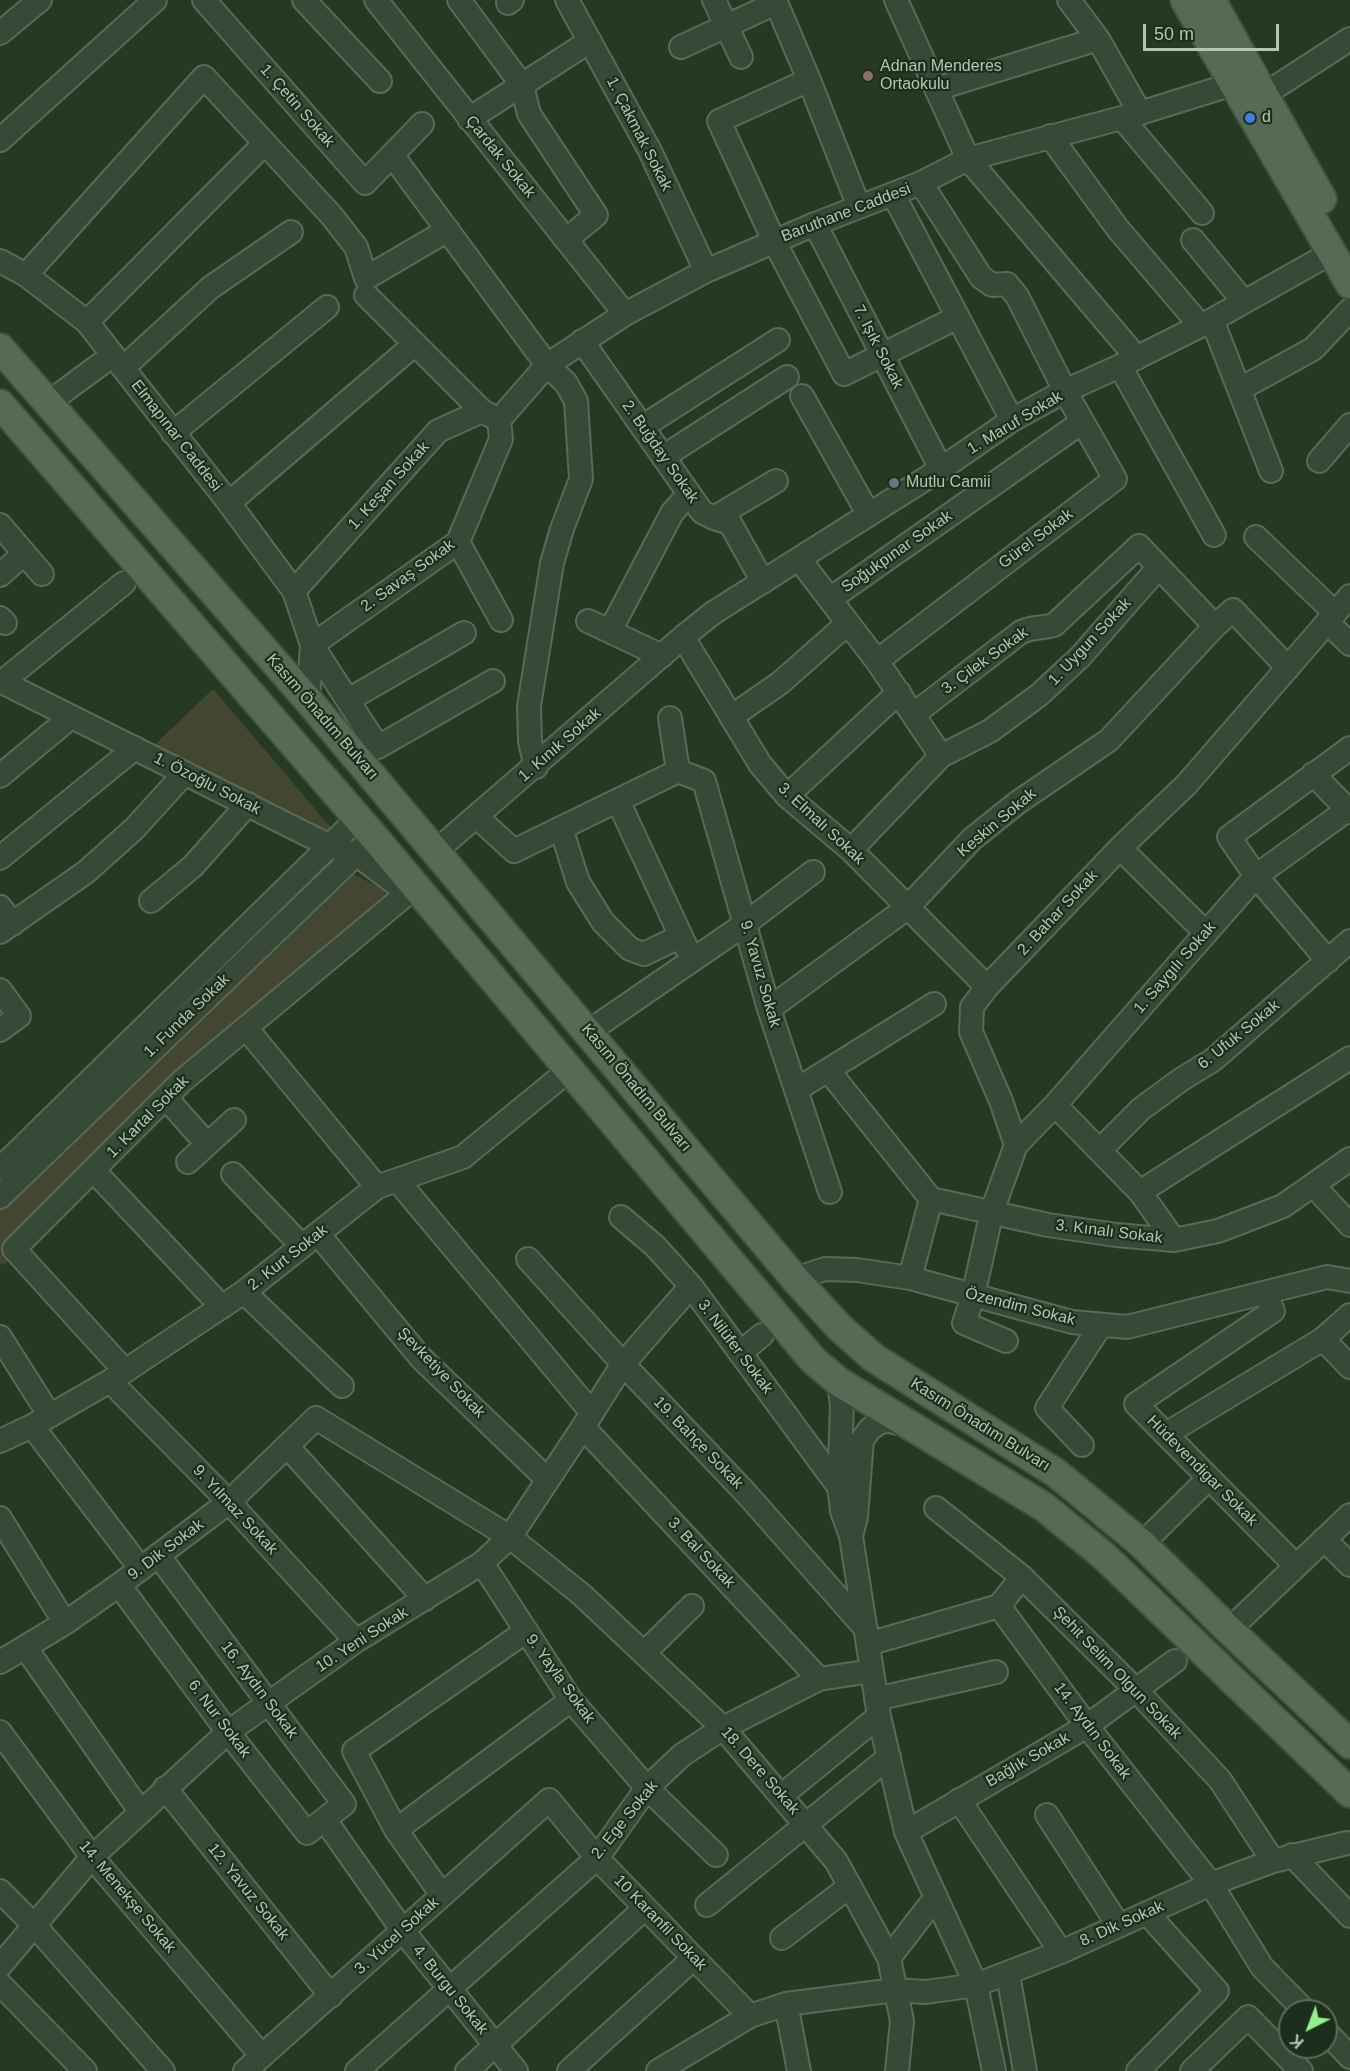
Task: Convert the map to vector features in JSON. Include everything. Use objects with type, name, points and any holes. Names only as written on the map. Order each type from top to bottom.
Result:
[{"type":"main road","points":[[1185,0],[1233,84],[1341,251]]},
{"type":"main road","points":[[1210,0],[1264,94],[1341,251],[1350,284]]},
{"type":"main road","name":"Kasım Önadım Bulvarı","points":[[0,348],[308,700],[795,1279],[839,1327],[874,1358],[1056,1473],[1142,1544],[1229,1630],[1347,1736]]},
{"type":"main road","points":[[0,404],[363,836],[569,1070],[813,1360],[839,1382],[1044,1507],[1104,1556],[1350,1793]]},
{"type":"street","points":[[0,33],[40,0]]},
{"type":"street","points":[[0,140],[155,0]]},
{"type":"street","name":"1. Çetin Sokak","points":[[204,0],[365,183],[422,124]]},
{"type":"street","points":[[304,0],[380,81]]},
{"type":"street","name":"Çardak Sokak","points":[[376,0],[625,314]]},
{"type":"street","points":[[459,0],[522,85],[528,114],[596,215],[566,240]]},
{"type":"street","name":"1. Çakmak Sokak","points":[[567,0],[650,151],[706,271]]},
{"type":"street","points":[[714,0],[741,57]]},
{"type":"street","points":[[896,0],[968,159],[1129,362],[1214,535]]},
{"type":"street","points":[[1069,0],[1098,39],[1131,116],[1203,213]]},
{"type":"street","points":[[681,47],[775,2],[860,207]]},
{"type":"street","points":[[936,89],[1098,39]]},
{"type":"street","points":[[1264,94],[1350,39]]},
{"type":"street","points":[[470,119],[590,41]]},
{"type":"street","points":[[26,275],[204,77],[331,215],[356,247],[366,287],[415,344],[490,416]]},
{"type":"street","points":[[809,80],[719,122],[774,241],[844,375],[958,317]]},
{"type":"street","name":"Baruthane Caddesi","points":[[490,416],[547,365],[582,341],[625,314],[706,271],[815,224],[921,183],[968,159],[1131,116],[1233,84]]},
{"type":"street","points":[[1050,136],[1118,229],[1206,322],[1240,389],[1271,471]]},
{"type":"street","points":[[87,322],[265,143]]},
{"type":"street","points":[[392,155],[547,365],[566,383],[576,401],[581,479],[562,529],[551,570],[530,706],[530,741],[536,767]]},
{"type":"street","name":"Gürel Sokak","points":[[877,661],[1115,479],[1065,392],[1017,296],[1007,284],[992,285],[981,277],[921,183]]},
{"type":"street","points":[[893,194],[1012,420]]},
{"type":"street","name":"7. Işık Sokak","points":[[815,224],[941,469]]},
{"type":"street","points":[[366,287],[448,230]]},
{"type":"street","points":[[48,403],[118,361],[210,288],[291,232]]},
{"type":"street","points":[[1193,240],[1244,302]]},
{"type":"street","name":"1. Maruf Sokak","points":[[682,637],[713,613],[941,469],[1012,420],[1129,362],[1341,251]]},
{"type":"street","name":"Elmapınar Caddesi","points":[[0,261],[26,275],[87,322],[229,503],[294,591],[312,645],[378,747],[493,681]]},
{"type":"street","points":[[173,433],[327,307]]},
{"type":"street","points":[[1240,389],[1314,349],[1350,310]]},
{"type":"street","points":[[642,427],[778,340]]},
{"type":"street","name":"2. Buğday Sokak","points":[[582,341],[702,512],[714,519],[730,523],[763,582]]},
{"type":"street","points":[[229,503],[415,344]]},
{"type":"street","points":[[663,457],[787,377]]},
{"type":"street","points":[[802,396],[868,515]]},
{"type":"street","name":"2. Savaş Sokak","points":[[312,645],[458,542],[501,439],[490,416]]},
{"type":"street","name":"1. Keşan Sokak","points":[[294,591],[438,432],[490,416]]},
{"type":"street","name":"Soğukpınar Sokak","points":[[830,600],[1082,422]]},
{"type":"street","points":[[1319,460],[1350,425]]},
{"type":"street","points":[[714,519],[776,481]]},
{"type":"street","points":[[610,631],[672,513],[689,494]]},
{"type":"street","points":[[0,525],[42,574]]},
{"type":"street","points":[[1256,537],[1338,610],[1350,644]]},
{"type":"street","points":[[458,542],[501,620]]},
{"type":"street","name":"3. Çilek Sokak","points":[[914,714],[1021,632],[1034,626],[1044,628],[1054,625],[1139,546],[1159,567]]},
{"type":"street","points":[[0,574],[24,554]]},
{"type":"street","points":[[799,559],[877,661],[941,756]]},
{"type":"street","points":[[1159,567],[1215,626]]},
{"type":"street","name":"1. Uygun Sokak","points":[[851,850],[941,756],[990,731],[1039,695],[1080,657],[1159,567]]},
{"type":"street","points":[[3,686],[124,583]]},
{"type":"street","name":"Keskin Sokak","points":[[769,1009],[907,908],[972,839],[1017,803],[1109,740],[1215,626],[1233,610],[1288,668]]},
{"type":"street","name":"2. Bahar Sokak","points":[[1016,1145],[1001,1101],[970,1032],[972,1007],[987,987],[1120,848],[1187,784],[1338,610]]},
{"type":"street","points":[[588,621],[662,656]]},
{"type":"street","points":[[731,717],[780,683],[848,622]]},
{"type":"street","points":[[348,700],[464,633]]},
{"type":"street","name":"1. Kınık Sokak","points":[[436,851],[536,767],[682,637]]},
{"type":"street","name":"3. Elmalı Sokak","points":[[682,637],[760,764],[787,796],[851,850],[987,987]]},
{"type":"street","name":"Elmapınar Caddesi","points":[[308,700],[312,645]]},
{"type":"street","name":"1. Özoğlu Sokak","points":[[3,686],[185,772],[330,846],[363,836]]},
{"type":"street","points":[[787,796],[899,692]]},
{"type":"street","points":[[0,776],[71,717]]},
{"type":"street","points":[[477,817],[514,851],[678,771],[670,718]]},
{"type":"street","points":[[0,858],[135,748]]},
{"type":"street","points":[[1328,961],[1256,876],[1229,837],[1350,748]]},
{"type":"street","name":"9. Yavuz Sokak","points":[[678,771],[704,781],[769,1009],[830,1192]]},
{"type":"street","points":[[4,921],[86,872],[134,828],[185,772]]},
{"type":"street","points":[[1313,774],[1349,810]]},
{"type":"street","points":[[618,801],[692,959]]},
{"type":"street","points":[[151,901],[192,866],[248,804]]},
{"type":"street","name":"1. Saygılı Sokak","points":[[1016,1145],[1055,1105],[1256,876],[1349,810]]},
{"type":"street","points":[[561,828],[578,882],[603,922],[630,950],[644,954],[681,936]]},
{"type":"street","name":"1. Funda Sokak","points":[[0,1168],[330,846],[363,836]]},
{"type":"street","name":"1. Funda Sokak","points":[[0,1197],[363,836]]},
{"type":"street","points":[[1120,848],[1206,933]]},
{"type":"street","points":[[588,1032],[745,924],[813,872]]},
{"type":"street","name":"1. Kartal Sokak","points":[[117,1376],[14,1249],[182,1081],[412,890]]},
{"type":"street","name":"6. Ufuk Sokak","points":[[1100,1150],[1141,1109],[1213,1060],[1350,941]]},
{"type":"street","points":[[0,990],[19,1016],[0,1030]]},
{"type":"street","points":[[796,1090],[934,1004]]},
{"type":"street","name":"3. Bal Sokak","points":[[246,1028],[387,1184],[587,1420],[819,1679]]},
{"type":"street","points":[[1140,1192],[1350,1059]]},
{"type":"street","name":"2. Kurt Sokak","points":[[0,1441],[41,1421],[117,1376],[222,1307],[387,1184],[463,1157],[569,1070]]},
{"type":"street","points":[[828,1070],[930,1199],[909,1278]]},
{"type":"street","points":[[166,1098],[207,1144]]},
{"type":"street","points":[[1055,1105],[1140,1192],[1174,1240]]},
{"type":"street","points":[[188,1162],[234,1120]]},
{"type":"street","points":[[1006,1341],[964,1323],[973,1296],[993,1211],[1016,1145]]},
{"type":"street","name":"3. Kınalı Sokak","points":[[930,1199],[993,1211],[1048,1225],[1116,1235],[1174,1240],[1218,1231],[1283,1206],[1350,1159]]},
{"type":"street","points":[[94,1171],[222,1307]]},
{"type":"street","name":"Şevketiye Sokak","points":[[233,1174],[310,1240],[421,1358],[548,1479]]},
{"type":"street","points":[[1313,1185],[1350,1225]]},
{"type":"street","name":"3. Nilüfer Sokak","points":[[621,1217],[656,1246],[691,1286],[839,1487]]},
{"type":"street","name":"19. Bahçe Sokak","points":[[528,1259],[623,1364],[744,1491],[867,1636]]},
{"type":"street","name":"Özendim Sokak","points":[[795,1279],[825,1269],[858,1270],[909,1278],[1072,1322],[1127,1327],[1327,1278],[1350,1281]]},
{"type":"street","name":"10. Yeni Sokak","points":[[0,1966],[92,1857],[228,1732],[356,1641],[482,1563],[510,1537],[623,1364],[691,1286]]},
{"type":"street","points":[[244,1292],[342,1386]]},
{"type":"street","name":"Hüdevendigar Sokak","points":[[1266,1294],[1273,1311],[1136,1404],[1296,1566]]},
{"type":"street","points":[[1166,1434],[1323,1339],[1350,1315]]},
{"type":"street","points":[[1082,1445],[1047,1408],[1101,1325]]},
{"type":"street","points":[[741,1353],[762,1335]]},
{"type":"street","points":[[0,1337],[41,1421],[141,1569]]},
{"type":"street","points":[[1323,1339],[1350,1367]]},
{"type":"street","name":"9. Yılmaz Sokak","points":[[117,1376],[356,1641]]},
{"type":"street","points":[[839,1382],[842,1406],[839,1487],[842,1511],[851,1536],[871,1671],[889,1758],[906,1832],[976,1985],[994,2071]]},
{"type":"street","name":"9. Dik Sokak","points":[[0,1662],[65,1623],[229,1502],[316,1418]]},
{"type":"street","name":"18. Dere Sokak","points":[[316,1418],[510,1537],[582,1595],[723,1728],[836,1861],[889,1958],[902,2021],[897,2071]]},
{"type":"street","points":[[851,1536],[859,1498],[859,1458],[862,1440],[870,1429],[880,1422],[889,1421],[910,1426]]},
{"type":"street","points":[[287,1446],[425,1599]]},
{"type":"street","points":[[1142,1544],[1209,1478]]},
{"type":"street","name":"Şehit Selim Olgun Sokak","points":[[936,1508],[1022,1577],[1137,1691],[1220,1780],[1282,1858],[1350,1916]]},
{"type":"street","points":[[1229,1630],[1350,1515]]},
{"type":"street","points":[[0,1518],[65,1623]]},
{"type":"street","points":[[1324,1539],[1350,1565]]},
{"type":"street","name":"16. Aydın Sokak","points":[[158,1555],[345,1804],[325,1820]]},
{"type":"street","name":"9. Yayla Sokak","points":[[482,1563],[571,1700],[647,1788],[716,1855]]},
{"type":"street","points":[[867,1636],[999,1606],[1022,1577]]},
{"type":"street","name":"6. Nur Sokak","points":[[119,1585],[228,1732],[308,1833],[325,1820]]},
{"type":"street","points":[[645,1652],[692,1606]]},
{"type":"street","name":"14. Aydın Sokak","points":[[999,1606],[1088,1726],[1211,1884],[1262,1967],[1293,1999]]},
{"type":"street","points":[[442,1895],[396,1830],[354,1751],[525,1632]]},
{"type":"street","points":[[24,1647],[140,1811]]},
{"type":"street","name":"Bağlık Sokak","points":[[906,1832],[1088,1726],[1175,1661]]},
{"type":"street","name":"2. Ege Sokak","points":[[357,2071],[597,1858],[647,1788],[682,1755],[723,1728],[819,1679],[871,1671]]},
{"type":"street","points":[[781,1796],[878,1707],[996,1672]]},
{"type":"street","points":[[396,1830],[571,1700]]},
{"type":"street","name":"14. Menekşe Sokak","points":[[0,1732],[92,1857],[254,2064]]},
{"type":"street","points":[[707,1905],[889,1758]]},
{"type":"street","name":"12. Yavuz Sokak","points":[[165,1788],[331,1995]]},
{"type":"street","name":"3. Yücel Sokak","points":[[254,2064],[549,1800]]},
{"type":"street","name":"10 Karanfil Sokak","points":[[549,1800],[597,1858],[750,2016]]},
{"type":"street","points":[[959,1800],[1061,1952]]},
{"type":"street","points":[[1047,1815],[1119,1926]]},
{"type":"street","name":"4. Burgu Sokak","points":[[325,1820],[403,1931],[516,2071]]},
{"type":"street","name":"8. Dik Sokak","points":[[658,2071],[750,2016],[786,2004],[895,1990],[926,1992],[976,1985],[1061,1952],[1211,1884],[1282,1858],[1347,1843]]},
{"type":"street","points":[[783,1938],[850,1886]]},
{"type":"street","points":[[0,1891],[35,1926],[163,2071]]},
{"type":"street","points":[[889,1958],[936,1897]]},
{"type":"street","points":[[467,2071],[645,1908]]},
{"type":"street","points":[[1138,2071],[1217,1991],[1147,1913]]},
{"type":"street","points":[[569,2071],[694,1958]]},
{"type":"street","points":[[1008,1974],[1025,2071]]},
{"type":"street","points":[[0,1984],[85,2071]]},
{"type":"street","points":[[786,2004],[798,2071]]},
{"type":"street","points":[[1192,2071],[1248,2017],[1300,2071]]},
{"type":"green space","points":[[213,689],[333,830],[332,843],[148,751]]},
{"type":"green space","points":[[352,873],[382,889],[387,898],[6,1247],[7,1263],[0,1265],[0,1208]]},
{"type":"place","name":"Adnan Menderes Ortaokulu","points":[[868,76]]},
{"type":"place","name":"d","points":[[1250,118]]},
{"type":"place","name":"Mutlu Camii","points":[[894,483]]}]
